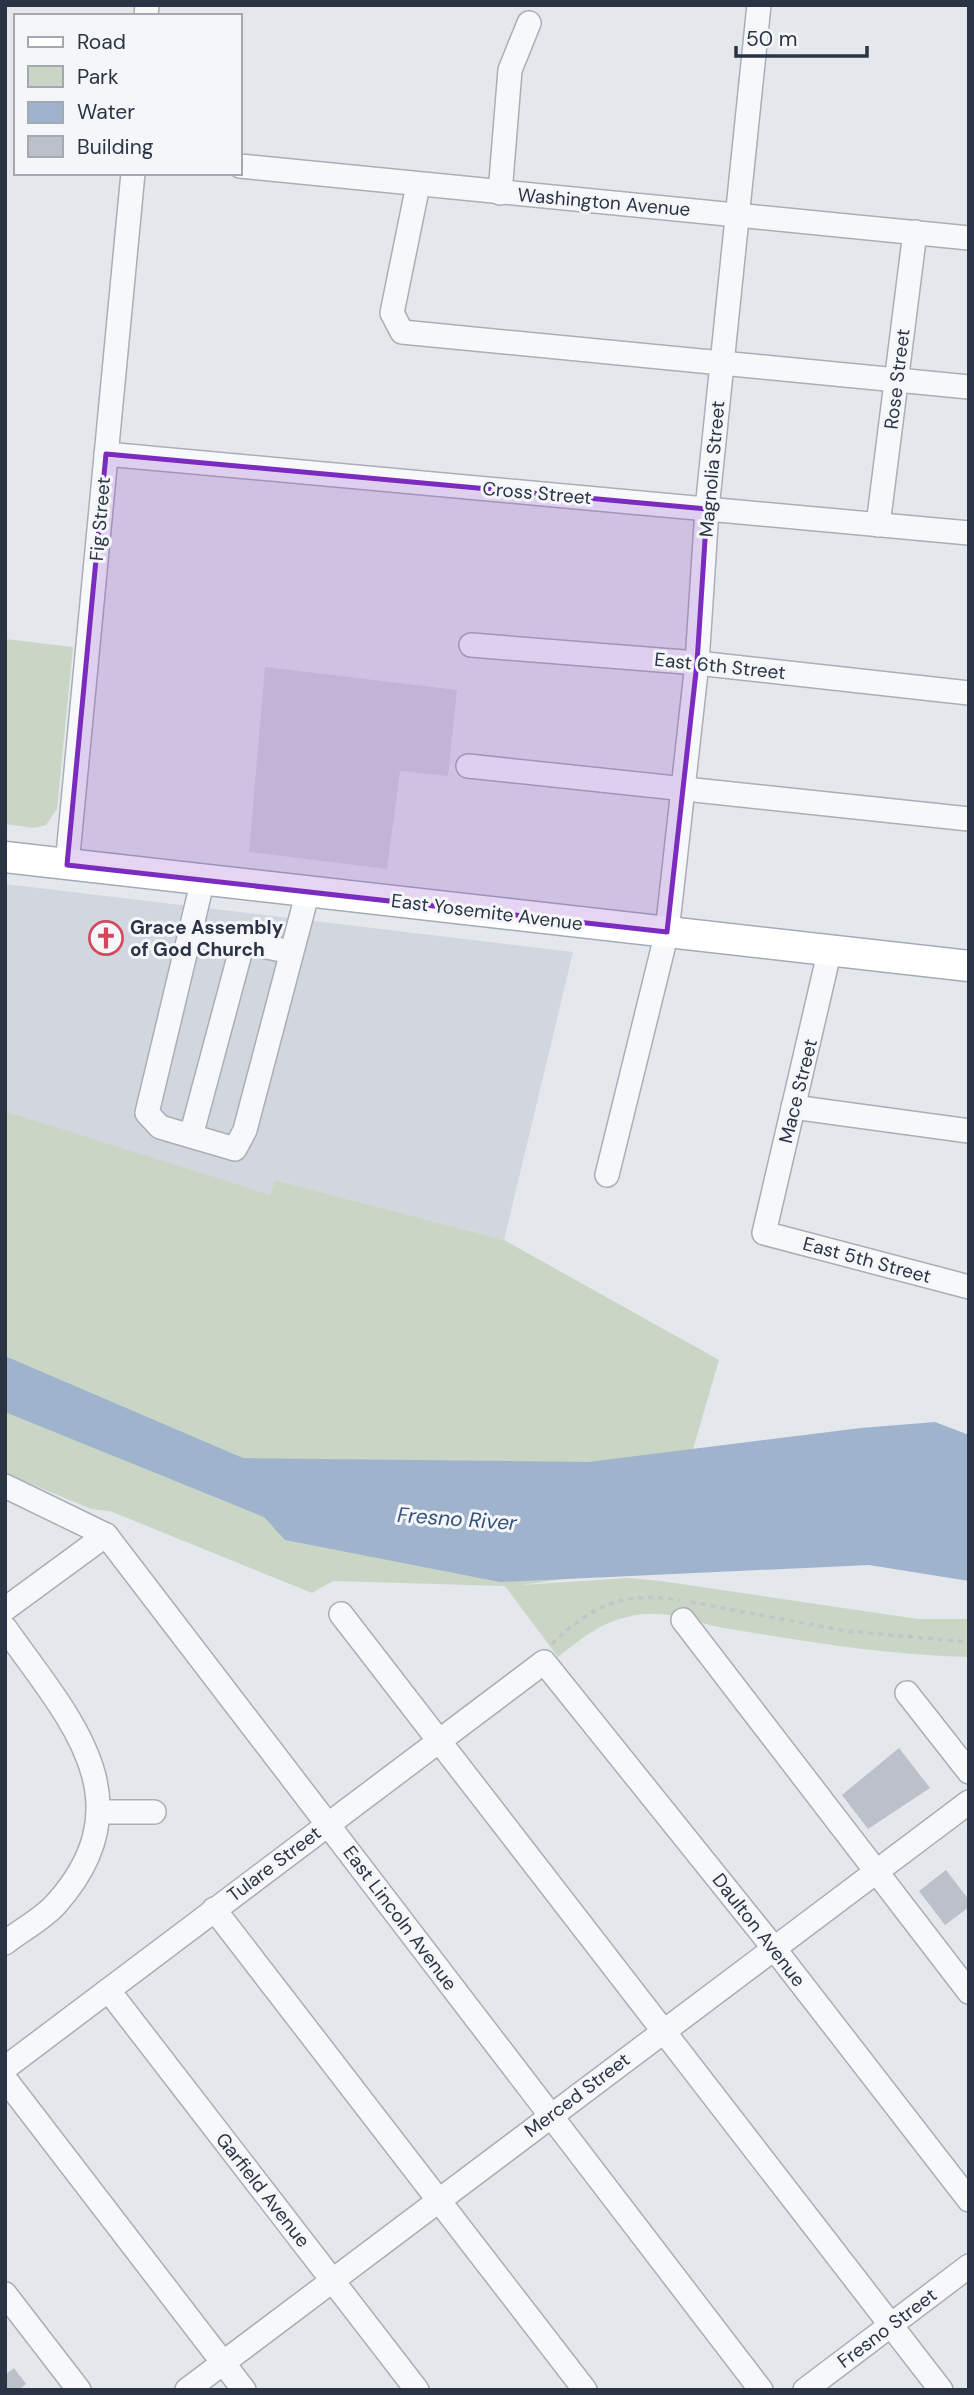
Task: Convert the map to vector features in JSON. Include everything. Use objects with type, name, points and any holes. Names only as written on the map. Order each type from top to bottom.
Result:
[{"type":"main road","name":"East Yosemite Avenue","points":[[5,858],[969,966]]},
{"type":"street","name":"Magnolia Street","points":[[607,1175],[667,932],[697,663],[707,509],[759,5]]},
{"type":"street","points":[[500,192],[510,70],[529,23]]},
{"type":"street","name":"Washington Avenue","points":[[242,166],[969,238]]},
{"type":"street","name":"Fig Street","points":[[67,865],[133,175]]},
{"type":"street","points":[[418,185],[392,313],[402,332],[969,387]]},
{"type":"street","name":"Rose Street","points":[[878,525],[915,232]]},
{"type":"street","name":"Cross Street","points":[[106,454],[969,533]]},
{"type":"street","name":"East 6th Street","points":[[471,645],[697,663],[969,693]]},
{"type":"street","points":[[468,766],[969,820]]},
{"type":"street","points":[[203,879],[147,1113],[160,1127],[235,1149],[246,1130],[308,891]]},
{"type":"street","points":[[192,932],[292,953]]},
{"type":"street","points":[[191,1136],[243,942]]},
{"type":"street","name":"Mace Street","points":[[764,1233],[825,982],[830,949]]},
{"type":"street","points":[[793,1107],[969,1131]]},
{"type":"street","name":"East 5th Street","points":[[764,1233],[969,1287]]},
{"type":"street","name":"East Lincoln Avenue","points":[[5,1486],[106,1535],[761,2390]]},
{"type":"street","points":[[5,1609],[106,1535]]},
{"type":"street","points":[[341,1614],[940,2390]]},
{"type":"street","points":[[684,1620],[969,1992]]},
{"type":"street","points":[[5,1628],[79,1732],[95,1770],[99,1812],[86,1864],[55,1905],[5,1942]]},
{"type":"street","name":"Tulare Street","points":[[5,2068],[439,1740],[548,1653]]},
{"type":"street","name":"Daulton Avenue","points":[[548,1653],[969,2200]]},
{"type":"street","points":[[907,1693],[969,1772]]},
{"type":"street","name":"Merced Street","points":[[187,2390],[969,1802]]},
{"type":"street","points":[[99,1812],[153,1812]]},
{"type":"street","points":[[214,1909],[585,2390]]},
{"type":"street","name":"Garfield Avenue","points":[[108,1991],[417,2390]]},
{"type":"street","points":[[5,2079],[244,2390]]},
{"type":"street","name":"Fresno Street","points":[[805,2390],[969,2266]]},
{"type":"street","points":[[5,2294],[79,2390]]},
{"type":"path","points":[[548,1653],[593,1609],[623,1598],[660,1597],[846,1631],[969,1642]]},
{"type":"highlighted area","points":[[106,454],[707,509],[697,663],[667,932],[67,865]]},
{"type":"shaded area","points":[[265,667],[457,690],[448,776],[400,771],[387,869],[249,852]]},
{"type":"shaded area","points":[[5,884],[573,952],[504,1240],[275,1180],[270,1196],[5,1111]]},
{"type":"green space","points":[[5,639],[73,647],[57,809],[46,825],[34,828],[5,824]]},
{"type":"green space","points":[[5,1111],[270,1195],[275,1180],[504,1240],[719,1360],[659,1566],[521,1585],[628,1578],[918,1619],[969,1619],[969,1657],[879,1651],[717,1627],[669,1615],[644,1614],[610,1622],[558,1657],[505,1586],[333,1581],[312,1593],[110,1511],[91,1509],[5,1473]]},
{"type":"water","name":"Fresno River","points":[[5,1356],[243,1458],[588,1462],[861,1428],[935,1422],[969,1435],[969,1581],[869,1565],[500,1582],[285,1540],[264,1517],[5,1412]]},
{"type":"building","points":[[899,1748],[930,1788],[868,1829],[842,1795]]},
{"type":"building","points":[[946,1870],[969,1900],[969,1907],[945,1925],[919,1891]]},
{"type":"building","points":[[14,2368],[26,2384],[19,2390],[5,2390],[5,2375]]},
{"type":"place","name":"Grace Assembly of God Church","points":[[106,938]]}]
